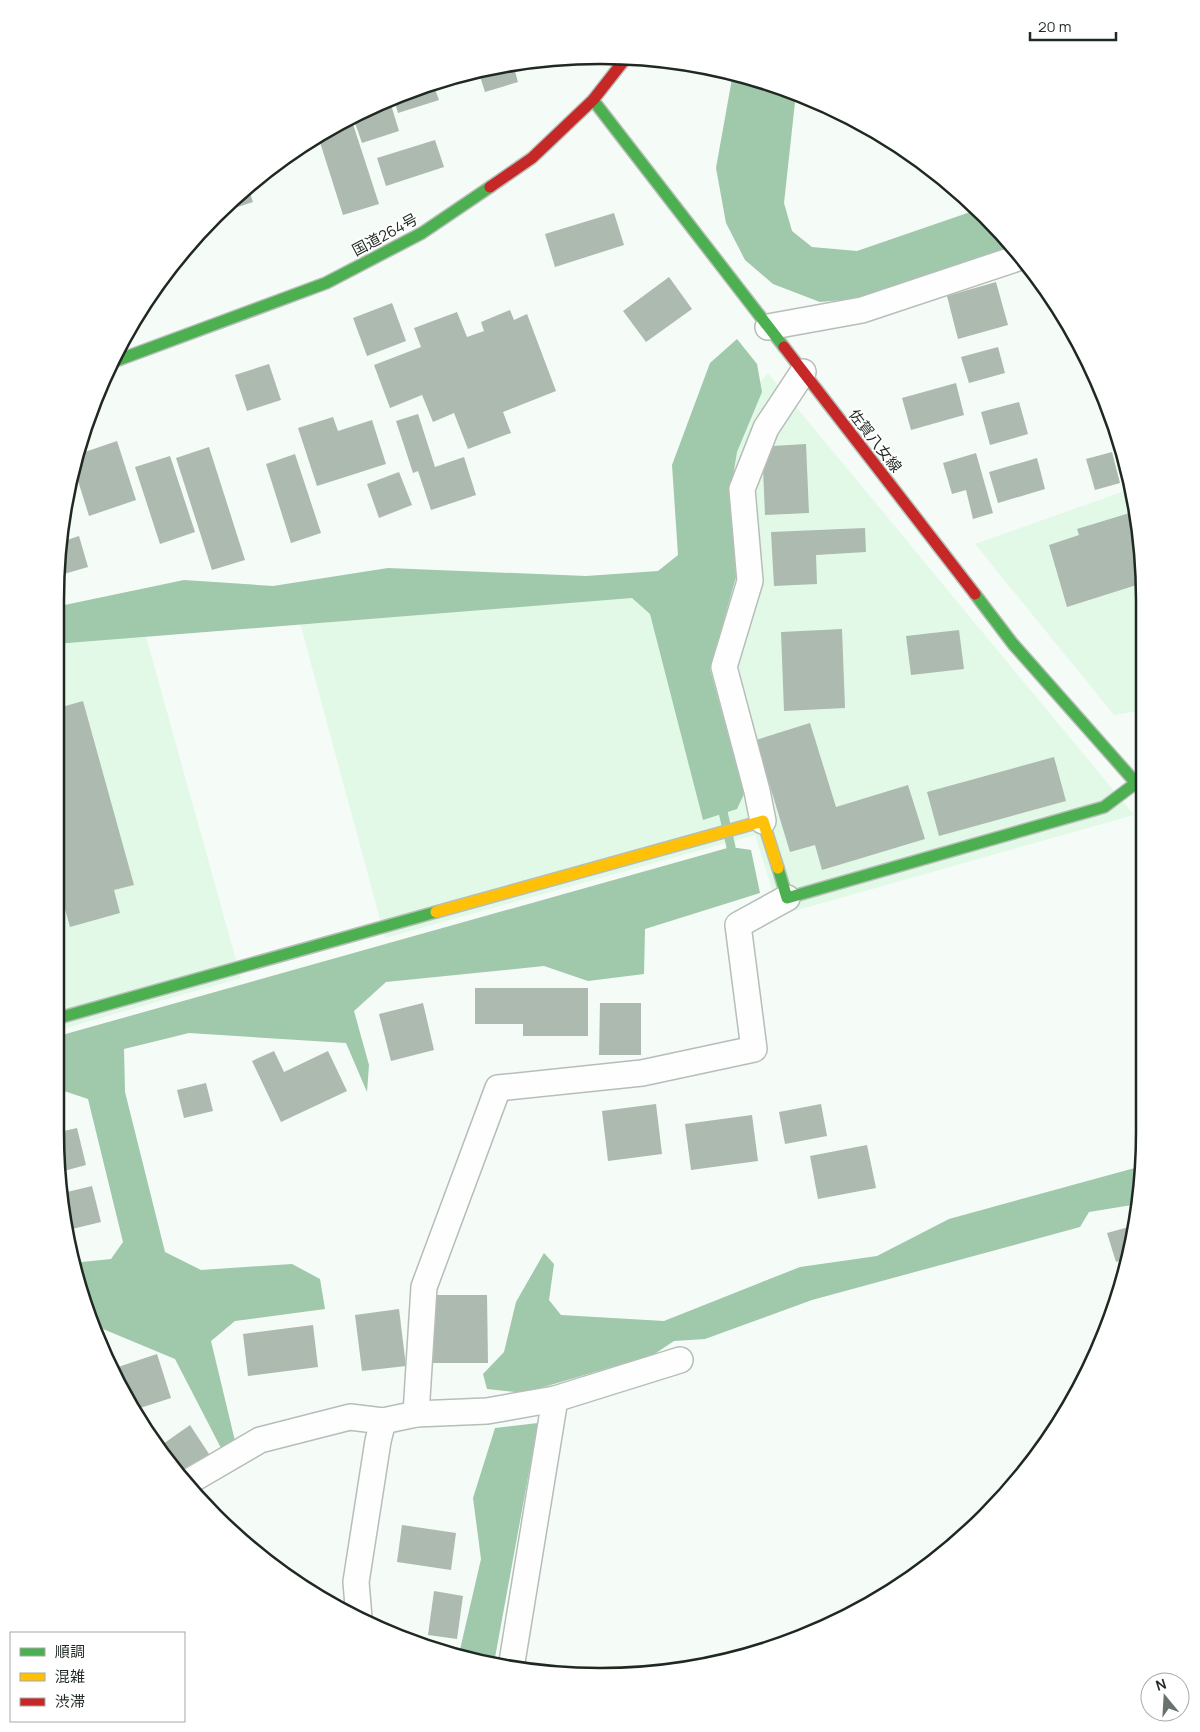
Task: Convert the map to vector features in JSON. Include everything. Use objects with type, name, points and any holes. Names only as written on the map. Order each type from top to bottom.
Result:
[{"type":"main road","name":"国道264号","points":[[121,359],[326,283],[422,233],[532,158],[593,100],[621,65]]},
{"type":"main road","name":"佐賀八女線","points":[[593,100],[1013,644],[1136,781]]},
{"type":"main road","points":[[64,1016],[763,821],[787,898],[1104,807],[1136,790]]},
{"type":"street","points":[[768,327],[862,310],[1014,260]]},
{"type":"street","points":[[763,821],[757,791],[724,667],[750,582],[742,488],[766,428],[803,372]]},
{"type":"street","points":[[416,1414],[424,1287],[498,1088],[642,1073],[754,1049],[738,925],[787,898]]},
{"type":"street","points":[[192,1480],[260,1440],[350,1417],[383,1422],[416,1414],[487,1411],[555,1399],[680,1360]]},
{"type":"street","points":[[512,1661],[555,1399]]},
{"type":"street","points":[[358,1610],[356,1582],[378,1440],[383,1422]]},
{"type":"shaded area","points":[[732,80],[795,101],[784,203],[792,231],[812,247],[857,251],[970,212],[1006,250],[864,298],[820,302],[773,284],[745,260],[726,223],[716,168]]},
{"type":"shaded area","points":[[737,339],[757,364],[762,392],[737,452],[730,494],[736,577],[710,669],[744,794],[737,809],[703,820],[650,614],[632,598],[64,643],[64,605],[184,580],[273,586],[388,568],[586,576],[658,571],[678,555],[672,465],[710,363]]},
{"type":"shaded area","points":[[768,373],[1134,815],[780,915],[755,835],[385,938],[297,612],[701,581],[697,452]]},
{"type":"shaded area","points":[[1125,491],[1132,530],[1135,565],[1136,711],[1114,715],[975,544]]},
{"type":"shaded area","points":[[142,622],[241,978],[64,1028],[64,631]]},
{"type":"shaded area","points":[[731,847],[751,850],[760,893],[645,929],[644,974],[588,981],[544,966],[386,982],[354,1011],[369,1065],[367,1092],[346,1043],[189,1033],[124,1049],[125,1092],[165,1252],[201,1270],[292,1264],[320,1279],[325,1309],[235,1321],[211,1341],[235,1441],[222,1450],[175,1359],[102,1328],[92,1304],[80,1262],[111,1259],[123,1242],[88,1099],[64,1091],[64,1034]]},
{"type":"shaded area","points":[[1135,1168],[1131,1205],[1089,1212],[1080,1227],[812,1300],[705,1339],[674,1341],[653,1355],[523,1393],[487,1389],[483,1374],[504,1352],[516,1302],[544,1253],[554,1264],[549,1300],[561,1315],[664,1321],[800,1267],[877,1256],[949,1219]]},
{"type":"shaded area","points":[[538,1423],[495,1658],[460,1650],[481,1559],[473,1498],[495,1428]]},
{"type":"building","points":[[515,71],[518,82],[485,92],[480,77]]},
{"type":"building","points":[[435,90],[439,100],[398,113],[396,105]]},
{"type":"building","points":[[392,106],[399,131],[362,143],[355,123]]},
{"type":"building","points":[[353,124],[379,204],[343,215],[320,143]]},
{"type":"building","points":[[435,140],[444,167],[386,186],[377,158]]},
{"type":"building","points":[[250,194],[253,202],[235,208]]},
{"type":"building","points":[[614,213],[624,245],[555,267],[545,234]]},
{"type":"building","points":[[669,277],[692,309],[646,342],[623,311]]},
{"type":"building","points":[[996,282],[1008,325],[958,339],[947,296]]},
{"type":"building","points":[[392,303],[406,341],[367,356],[353,318]]},
{"type":"building","points":[[510,310],[514,320],[527,314],[556,391],[503,412],[511,433],[468,449],[454,413],[433,422],[422,395],[390,408],[374,365],[421,347],[414,328],[457,312],[467,337],[484,331],[481,322]]},
{"type":"building","points":[[998,347],[1005,373],[969,383],[961,357]]},
{"type":"building","points":[[269,364],[281,400],[247,411],[235,375]]},
{"type":"building","points":[[956,383],[964,415],[911,430],[902,398]]},
{"type":"building","points":[[1019,402],[1028,434],[990,445],[981,412]]},
{"type":"building","points":[[418,414],[435,467],[464,457],[476,495],[431,510],[418,471],[413,473],[396,421]]},
{"type":"building","points":[[333,417],[338,431],[372,420],[386,464],[317,486],[298,428]]},
{"type":"building","points":[[117,441],[136,500],[89,516],[78,480],[85,452]]},
{"type":"building","points":[[806,444],[809,513],[765,515],[763,469],[772,446]]},
{"type":"building","points":[[209,447],[245,560],[212,570],[176,458]]},
{"type":"building","points":[[1112,452],[1120,483],[1095,490],[1086,459]]},
{"type":"building","points":[[976,453],[993,513],[973,519],[966,490],[952,494],[943,463]]},
{"type":"building","points":[[295,454],[321,533],[291,543],[266,464]]},
{"type":"building","points":[[170,456],[195,532],[160,544],[135,467]]},
{"type":"building","points":[[1037,458],[1045,489],[998,503],[989,472]]},
{"type":"building","points":[[399,472],[412,505],[379,518],[367,484]]},
{"type":"building","points":[[1129,513],[1136,585],[1067,607],[1049,545],[1079,535],[1077,529]]},
{"type":"building","points":[[865,528],[866,552],[816,555],[817,584],[774,586],[771,532]]},
{"type":"building","points":[[79,536],[88,567],[65,574],[67,540]]},
{"type":"building","points":[[842,629],[845,708],[784,711],[781,632]]},
{"type":"building","points":[[959,630],[964,669],[911,675],[906,636]]},
{"type":"building","points":[[83,701],[134,885],[114,890],[120,913],[70,927],[64,905],[64,706]]},
{"type":"building","points":[[810,723],[836,807],[908,785],[925,839],[822,870],[815,845],[790,852],[756,740]]},
{"type":"building","points":[[1054,757],[1066,801],[939,836],[927,792]]},
{"type":"building","points":[[475,988],[588,988],[588,1036],[523,1036],[523,1024],[475,1024]]},
{"type":"building","points":[[423,1003],[434,1050],[391,1061],[379,1014]]},
{"type":"building","points":[[600,1003],[641,1003],[641,1055],[599,1055]]},
{"type":"building","points":[[274,1051],[284,1072],[328,1051],[347,1091],[281,1122],[252,1061]]},
{"type":"building","points":[[206,1083],[213,1111],[184,1118],[177,1090]]},
{"type":"building","points":[[656,1104],[662,1154],[608,1161],[602,1111]]},
{"type":"building","points":[[821,1104],[827,1136],[785,1144],[779,1112]]},
{"type":"building","points":[[752,1115],[758,1161],[691,1170],[685,1124]]},
{"type":"building","points":[[77,1128],[86,1165],[65,1171],[64,1131]]},
{"type":"building","points":[[867,1145],[876,1188],[818,1199],[810,1156]]},
{"type":"building","points":[[92,1186],[101,1222],[73,1229],[67,1192]]},
{"type":"building","points":[[1128,1227],[1120,1261],[1116,1262],[1107,1233]]},
{"type":"building","points":[[432,1295],[487,1295],[488,1363],[432,1363]]},
{"type":"building","points":[[399,1309],[406,1366],[362,1371],[355,1315]]},
{"type":"building","points":[[313,1325],[318,1367],[248,1376],[243,1334]]},
{"type":"building","points":[[157,1354],[171,1398],[141,1408],[118,1367]]},
{"type":"building","points":[[190,1425],[209,1454],[185,1470],[164,1443]]},
{"type":"building","points":[[402,1525],[456,1533],[451,1570],[397,1562]]},
{"type":"building","points":[[434,1591],[463,1596],[457,1639],[428,1635]]},
{"type":"waterway","points":[[721,803],[731,847],[731,858]]},
{"type":"traffic: fast","points":[[593,100],[784,347]]},
{"type":"traffic: fast","points":[[121,359],[326,283],[422,233],[490,187]]},
{"type":"traffic: fast","points":[[975,594],[1013,644],[1136,783]]},
{"type":"traffic: fast","points":[[778,868],[787,898],[1104,807],[1136,783]]},
{"type":"traffic: fast","points":[[64,1016],[436,912]]},
{"type":"traffic: slow","points":[[436,912],[763,821],[778,868]]},
{"type":"traffic: jam","points":[[490,187],[532,158],[593,100],[621,65]]},
{"type":"traffic: jam","points":[[784,347],[975,594]]}]
